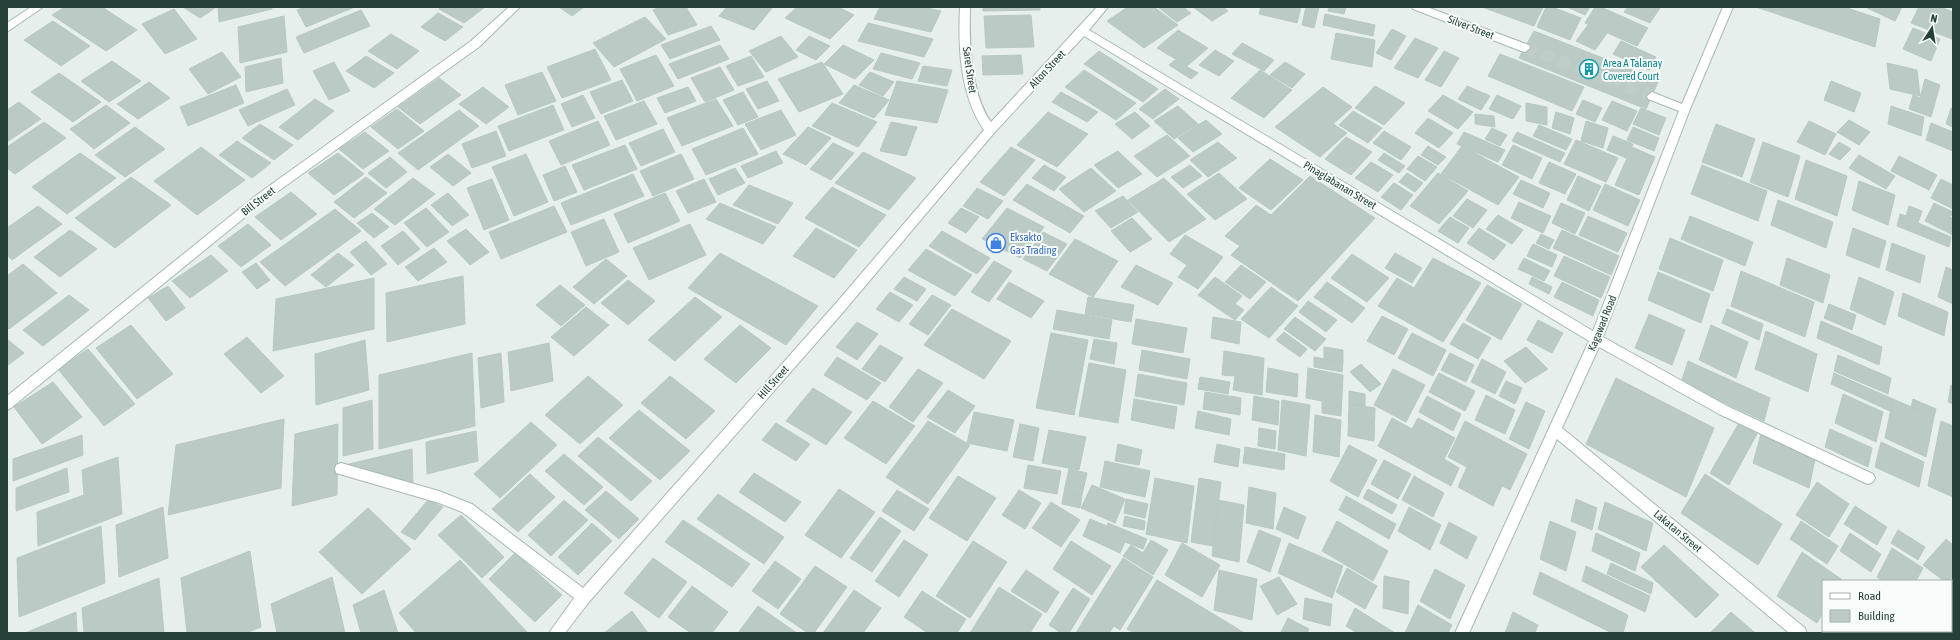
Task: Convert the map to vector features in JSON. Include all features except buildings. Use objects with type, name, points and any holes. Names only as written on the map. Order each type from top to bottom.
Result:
[{"type":"street","points":[[7,28],[38,7]]},
{"type":"street","name":"Bill Street","points":[[7,404],[262,197],[475,44],[515,7]]},
{"type":"street","name":"Saret Street","points":[[965,7],[964,19],[970,80],[978,112],[990,130]]},
{"type":"street","name":"Alton Street","points":[[990,130],[1083,31],[1103,7]]},
{"type":"street","name":"Silver Street","points":[[1417,7],[1525,48]]},
{"type":"street","name":"Kagawad Road","points":[[1462,633],[1596,339],[1685,109],[1728,7]]},
{"type":"street","name":"Pinaglabanan Street","points":[[1083,31],[1596,339],[1723,410],[1868,478]]},
{"type":"street","points":[[1652,96],[1685,109]]},
{"type":"street","name":"Hill Street","points":[[556,633],[584,597],[846,300],[990,130]]},
{"type":"street","name":"Lakatan Street","points":[[1555,430],[1800,633]]},
{"type":"street","points":[[341,469],[439,497],[467,508],[584,597]]},
{"type":"tunnel","points":[[1525,48],[1652,96]]},
{"type":"place","name":"Area A Talanay Covered Court","points":[[1589,69]]},
{"type":"place","name":"Eksakto Gas Trading","points":[[996,243]]}]
